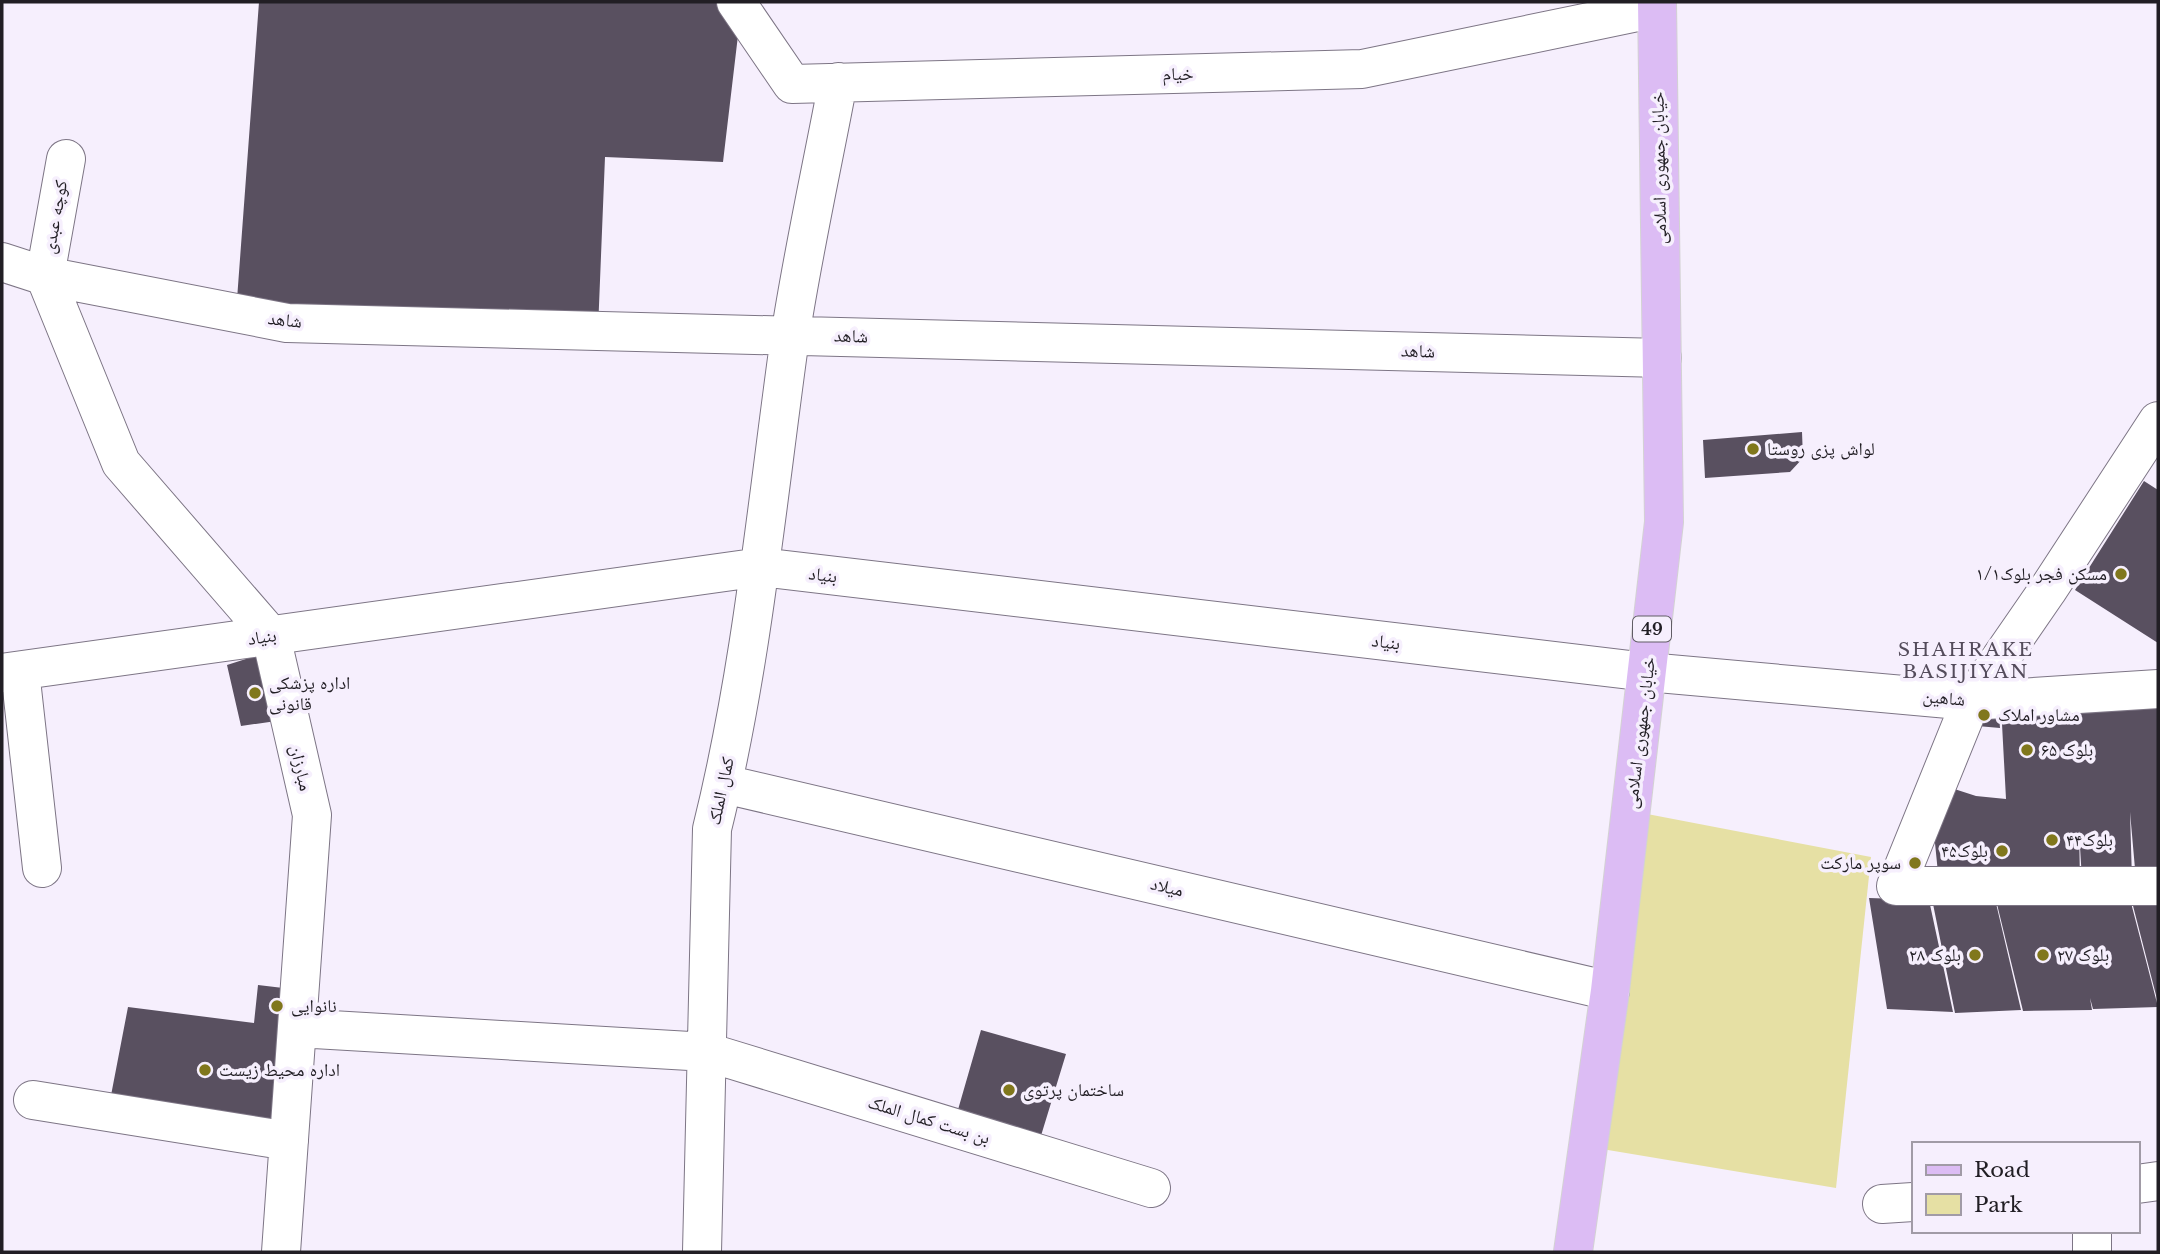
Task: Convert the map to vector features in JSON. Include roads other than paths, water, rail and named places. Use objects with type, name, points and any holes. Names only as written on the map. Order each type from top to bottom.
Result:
[{"type":"main road","name":"خیابان جمهوری اسلامی","points":[[1573,1252],[1610,991],[1664,522],[1657,5]]},
{"type":"street","name":"خیام","points":[[736,2],[792,84],[1362,69],[1657,5]]},
{"type":"street","name":"کمال الملک","points":[[702,1252],[712,829],[724,783],[761,568],[791,335],[838,82]]},
{"type":"street","name":"کوچه عبدی","points":[[45,276],[66,159]]},
{"type":"street","points":[[2,262],[45,276]]},
{"type":"street","name":"شاهد","points":[[45,276],[287,323],[1662,358]]},
{"type":"street","name":"مبارزان","points":[[45,276],[121,463],[271,636],[312,815],[281,1252]]},
{"type":"street","points":[[2158,421],[2048,591],[1971,701],[1896,886],[2158,886]]},
{"type":"street","name":"بنیاد","points":[[11,672],[761,568],[1647,672]]},
{"type":"street","points":[[11,672],[42,868]]},
{"type":"street","name":"شاهین","points":[[1647,672],[1971,701],[2158,689]]},
{"type":"street","name":"میلاد","points":[[724,783],[1610,991]]},
{"type":"street","name":"بن بست کمال الملک","points":[[297,1028],[707,1052],[1151,1188]]},
{"type":"street","points":[[33,1100],[289,1141]]},
{"type":"street","points":[[2139,1184],[2158,1181]]},
{"type":"street","points":[[2092,1233],[2092,1252]]},
{"type":"place","name":"لواش پزی روستا","points":[[1753,449]]},
{"type":"place","name":"مسکن فجر بلوک۱/۱","points":[[2121,574]]},
{"type":"place","name":"اداره پزشکی قانونی","points":[[255,693]]},
{"type":"place","name":"مشاور املاک","points":[[1984,715]]},
{"type":"place","name":"بلوک ۶۵","points":[[2027,750]]},
{"type":"place","name":"بلوک۴۴","points":[[2052,840]]},
{"type":"place","name":"بلوک۴۵","points":[[2002,851]]},
{"type":"place","name":"سوپر مارکت","points":[[1915,863]]},
{"type":"place","name":"بلوک ۲۸","points":[[1975,955]]},
{"type":"place","name":"بلوک ۲۷","points":[[2043,955]]},
{"type":"place","name":"نانوایی","points":[[277,1006]]},
{"type":"place","name":"اداره محیط زیست","points":[[205,1070]]},
{"type":"place","name":"ساختمان پرتوی","points":[[1009,1090]]},
{"type":"district","name":"SHAHRAKE BASIJIYAN","points":[[1966,660]]}]
